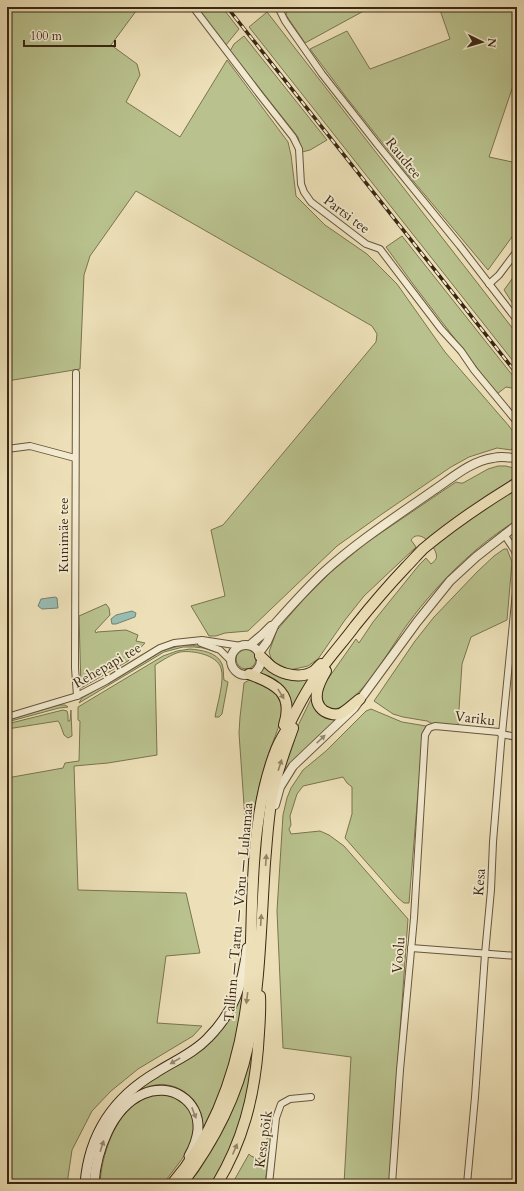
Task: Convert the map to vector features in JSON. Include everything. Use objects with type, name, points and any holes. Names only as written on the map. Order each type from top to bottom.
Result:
[{"type":"highway","name":"Tallinn — Tartu — Võru — Luhamaa","points":[[176,1183],[196,1151],[224,1097],[231,1076],[244,1020],[249,983],[257,825],[266,778],[274,754],[306,691],[322,668],[393,580],[421,551],[479,506],[517,482]]},
{"type":"highway","name":"Tallinn — Tartu — Võru — Luhamaa","points":[[176,1183],[200,1161],[218,1130],[239,1080],[248,1046],[256,991],[268,831],[272,797],[279,766],[293,728],[309,694],[340,646]]},
{"type":"highway","points":[[340,646],[317,691],[317,702],[324,711],[334,714],[345,711],[360,699]]},
{"type":"highway","points":[[260,655],[271,666],[279,671],[291,675],[301,675],[313,671],[340,646]]},
{"type":"highway","points":[[249,674],[267,681],[278,688],[284,696],[287,707],[287,715],[274,754]]},
{"type":"highway","points":[[217,1184],[235,1150],[252,1096],[261,1015],[259,951]]},
{"type":"main road","points":[[85,1184],[88,1158],[93,1143],[112,1110],[137,1084],[190,1053],[207,1039],[221,1023],[232,1006],[239,988],[245,963],[252,903]]},
{"type":"main road","points":[[94,1184],[101,1146],[106,1133],[114,1120],[133,1100],[143,1094],[156,1090],[176,1093],[185,1098],[191,1104],[197,1121],[198,1131],[194,1144],[176,1183]]},
{"type":"street","name":"Partsi tee","points":[[193,7],[293,137],[299,149],[301,184],[304,192],[311,202],[366,244],[380,249],[441,329],[461,351],[474,370],[517,422]]},
{"type":"street","name":"Raudtee","points":[[278,7],[285,21],[322,74],[460,246],[517,320]]},
{"type":"street","points":[[489,284],[499,275],[517,252]]},
{"type":"street","name":"Kunimäe tee","points":[[76,373],[76,668],[78,696]]},
{"type":"street","points":[[7,449],[30,446],[75,458]]},
{"type":"street","points":[[274,625],[268,642],[260,655],[260,666],[254,672],[249,674],[236,671],[231,660],[234,651],[263,634],[274,625],[325,571],[354,546],[474,465],[492,458],[504,457],[517,459]]},
{"type":"street","points":[[268,831],[280,786],[287,775],[298,762],[343,719],[360,699],[417,622],[450,581],[476,557],[517,525]]},
{"type":"street","points":[[504,534],[515,551],[517,558]]},
{"type":"street","name":"Kesa","points":[[467,1184],[491,890],[501,734],[517,582]]},
{"type":"street","name":"Rehepapi tee","points":[[7,717],[78,696],[160,648],[174,643],[202,640],[246,645]]},
{"type":"street","name":"Rehepapi tee","points":[[195,641],[220,650],[231,660]]},
{"type":"street","points":[[246,645],[257,650],[260,655]]},
{"type":"street","name":"Variku","points":[[429,728],[436,726],[499,732],[501,734],[517,737]]},
{"type":"street","name":"Voolu","points":[[392,1184],[400,1070],[414,918],[425,735],[429,728]]},
{"type":"street","points":[[411,948],[517,956]]},
{"type":"street","name":"Kesa põik","points":[[269,1184],[276,1118],[281,1104],[290,1099],[310,1097]]},
{"type":"green space","points":[[7,7],[139,7],[111,45],[137,64],[140,75],[126,102],[180,137],[227,60],[288,142],[296,196],[325,225],[367,254],[397,284],[445,352],[509,426],[516,438],[514,447],[511,450],[497,448],[469,457],[451,467],[382,514],[337,546],[248,631],[209,636],[191,606],[225,596],[211,530],[223,525],[376,342],[377,334],[372,326],[136,191],[90,256],[84,275],[80,369],[7,381]]},
{"type":"green space","points":[[195,7],[222,7],[239,29],[226,45]]},
{"type":"green space","points":[[291,7],[371,7],[305,43],[286,15],[287,9]]},
{"type":"green space","points":[[439,7],[517,7],[517,80],[515,80],[489,157],[517,163],[517,230],[488,270],[404,170],[310,49],[347,31],[370,69],[450,39]]},
{"type":"green space","points":[[267,12],[517,334],[517,366],[249,27]]},
{"type":"green space","points":[[244,36],[327,140],[310,150],[302,152],[298,137],[230,51],[234,44]]},
{"type":"green space","points":[[402,236],[517,381],[517,389],[506,387],[497,394],[413,284],[386,247]]},
{"type":"green space","points":[[517,272],[517,310],[504,290]]},
{"type":"green space","points":[[498,466],[506,466],[517,469],[517,520],[472,553],[445,579],[409,622],[372,677],[354,697],[344,705],[333,709],[323,704],[323,688],[356,639],[359,643],[373,622],[419,565],[426,558],[431,564],[436,560],[435,551],[424,538],[415,536],[411,540],[416,547],[364,596],[318,659],[308,666],[290,670],[276,663],[271,658],[269,652],[277,630],[303,600],[331,572],[366,543],[456,482],[463,483],[488,469]]},
{"type":"green space","points":[[504,549],[507,549],[512,562],[507,620],[471,637],[462,664],[458,725],[433,724],[427,721],[403,717],[393,714],[374,701],[415,641],[434,617],[477,572]]},
{"type":"green space","points":[[106,604],[109,608],[110,615],[95,631],[96,633],[126,630],[138,635],[136,641],[145,643],[128,661],[81,688],[79,616]]},
{"type":"green space","points":[[183,645],[201,646],[217,651],[203,648],[183,647],[164,652],[79,703],[82,698],[162,651]]},
{"type":"green space","points":[[190,649],[213,654],[222,664],[224,680],[228,682],[222,714],[219,717],[215,717],[222,679],[219,663],[204,654],[191,652],[177,653],[155,665],[157,755],[108,763],[74,766],[78,890],[186,893],[200,953],[166,956],[157,1023],[202,1026],[193,1036],[138,1069],[111,1091],[92,1111],[72,1150],[67,1184],[7,1184],[7,778],[63,768],[65,763],[79,761],[80,721],[78,720],[78,707],[163,656],[177,651]]},
{"type":"green space","points":[[246,649],[253,652],[256,659],[253,666],[246,669],[239,666],[236,659],[239,652]]},
{"type":"green space","points":[[264,665],[311,676],[291,710],[259,673]]},
{"type":"green space","points":[[249,680],[261,682],[271,689],[279,699],[282,714],[264,767],[258,791],[250,848],[247,848],[239,733],[244,683]]},
{"type":"green space","points":[[312,697],[339,719],[301,753],[282,776],[295,732]]},
{"type":"green space","points":[[59,705],[65,705],[68,707],[7,722],[7,720]]},
{"type":"green space","points":[[371,709],[402,722],[426,726],[423,732],[409,903],[404,903],[398,898],[345,838],[352,814],[352,787],[343,777],[303,786],[297,794],[290,816],[291,825],[289,829],[291,834],[320,831],[329,835],[344,846],[408,919],[389,1184],[344,1184],[351,1057],[283,1048],[277,911],[283,815],[291,788],[303,770],[326,751],[366,711]]},
{"type":"green space","points":[[63,710],[67,711],[68,721],[70,721],[71,710],[72,736],[68,738],[64,735],[58,721],[7,729],[7,724]]},
{"type":"green space","points":[[244,987],[240,1023],[224,1084],[203,1129],[197,1107],[193,1100],[182,1090],[164,1084],[154,1085],[142,1089],[140,1086],[215,1036],[229,1019]]},
{"type":"green space","points":[[255,1037],[253,1067],[241,1125],[214,1184],[188,1184],[198,1172],[216,1143]]},
{"type":"green space","points":[[164,1094],[183,1102],[191,1114],[194,1129],[193,1137],[191,1144],[181,1160],[163,1184],[100,1184],[103,1161],[111,1137],[123,1115],[140,1100]]},
{"type":"green space","points":[[268,1136],[271,1137],[265,1184],[232,1184],[249,1154],[259,1159]]},
{"type":"water","points":[[57,598],[58,608],[42,609],[38,606],[41,599]]},
{"type":"water","points":[[132,611],[136,613],[135,617],[112,624],[111,619],[116,615]]},
{"type":"railway","points":[[227,7],[517,374]]}]
